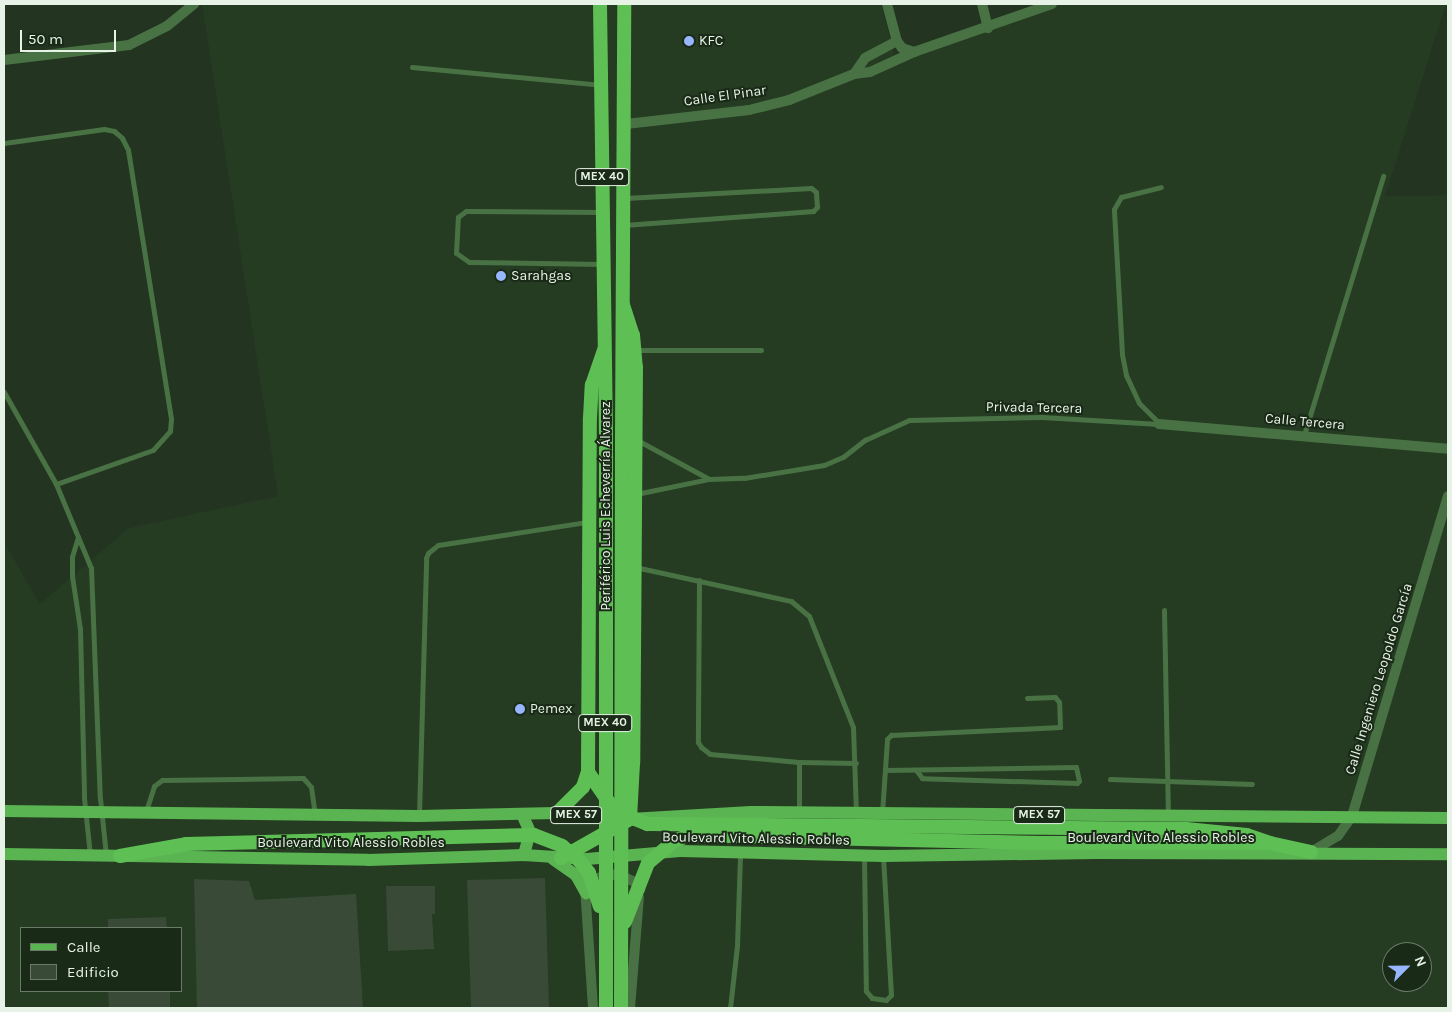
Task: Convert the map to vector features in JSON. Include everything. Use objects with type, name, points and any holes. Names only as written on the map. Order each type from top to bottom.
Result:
[{"type":"highway","name":"Periférico Luis Echeverría Álvarez","points":[[600,4],[606,438],[606,1008]]},
{"type":"highway","name":"Periférico Luis Echeverría Álvarez","points":[[621,1008],[629,439],[623,305],[626,124],[624,4]]},
{"type":"highway","points":[[623,305],[636,350],[629,439],[635,494],[634,763],[630,819]]},
{"type":"highway","points":[[557,813],[583,787],[588,772],[592,385],[604,350]]},
{"type":"highway","points":[[588,772],[608,779],[618,777],[634,763]]},
{"type":"highway","points":[[588,772],[604,799],[630,819],[663,825],[713,823],[1186,829],[1247,835],[1270,843],[1311,852]]},
{"type":"highway","points":[[561,858],[630,819]]},
{"type":"highway","points":[[113,856],[186,844],[534,835],[562,846],[578,858],[589,873],[605,934]]},
{"type":"highway","points":[[621,935],[648,863],[674,841],[690,835],[1042,843],[1270,843]]},
{"type":"main road","name":"Boulevard Vito Alessio Robles","points":[[4,811],[315,816],[557,813],[630,819],[751,812],[1448,818]]},
{"type":"main road","points":[[522,814],[530,832],[524,855]]},
{"type":"main road","points":[[587,859],[630,819]]},
{"type":"main road","name":"Boulevard Vito Alessio Robles","points":[[4,854],[368,860],[524,855],[587,859],[680,851],[864,856],[1311,852],[1448,854]]},
{"type":"main road","points":[[546,857],[571,870],[586,893]]},
{"type":"street","points":[[4,60],[129,45],[161,30],[194,4]]},
{"type":"street","points":[[887,4],[897,41],[902,48],[914,52]]},
{"type":"street","points":[[982,4],[988,28]]},
{"type":"street","name":"Calle El Pinar","points":[[626,124],[749,110],[790,100],[854,74],[870,72],[914,52],[988,28],[1052,4]]},
{"type":"street","name":"Calle El Pinar","points":[[854,74],[865,58],[897,41]]},
{"type":"street","name":"Calle Tercera","points":[[1159,424],[1304,435],[1448,449]]},
{"type":"street","name":"Calle Ingeniero Leopoldo García","points":[[1311,852],[1338,836],[1352,816],[1448,496]]},
{"type":"street","points":[[630,1008],[640,889],[658,862],[680,851]]},
{"type":"street","points":[[587,859],[586,893],[593,1008]]},
{"type":"street","points":[[586,893],[598,878],[608,875],[627,876],[640,889]]},
{"type":"lane","points":[[412,67],[601,85]]},
{"type":"lane","points":[[4,143],[104,129],[114,131],[122,138],[128,150],[171,418],[170,432],[153,450],[56,484]]},
{"type":"lane","points":[[1304,435],[1383,176]]},
{"type":"lane","points":[[1159,424],[1139,403],[1126,375],[1122,354],[1114,209],[1121,197],[1161,187]]},
{"type":"lane","points":[[624,198],[811,188],[816,192],[817,207],[814,211],[624,225]]},
{"type":"lane","points":[[603,212],[466,211],[458,217],[456,254],[469,262],[603,264]]},
{"type":"lane","points":[[636,350],[761,350]]},
{"type":"lane","points":[[4,392],[56,484],[91,568],[101,813],[113,856]]},
{"type":"lane","name":"Privada Tercera","points":[[709,479],[744,478],[824,465],[843,457],[865,440],[909,420],[1042,418],[1159,424]]},
{"type":"lane","points":[[629,439],[709,479]]},
{"type":"lane","points":[[635,494],[709,479]]},
{"type":"lane","points":[[419,816],[426,558],[428,553],[438,545],[590,522]]},
{"type":"lane","points":[[78,537],[72,557],[72,576],[80,629],[86,812],[90,855]]},
{"type":"lane","points":[[635,567],[791,601],[809,616],[849,714],[856,763],[856,813]]},
{"type":"lane","points":[[699,580],[698,742],[710,754],[799,762],[856,763]]},
{"type":"lane","points":[[1164,610],[1168,817]]},
{"type":"lane","points":[[82,677],[95,677]]},
{"type":"lane","points":[[882,813],[887,739],[894,734],[1060,726],[1059,702],[1055,697],[1027,698]]},
{"type":"lane","points":[[799,762],[799,812]]},
{"type":"lane","points":[[885,770],[1076,768],[1079,781],[1077,783],[922,778],[916,770]]},
{"type":"lane","points":[[146,812],[154,786],[162,780],[303,778],[311,787],[315,816]]},
{"type":"lane","points":[[1110,779],[1252,784]]},
{"type":"lane","points":[[730,1008],[737,946],[740,853]]},
{"type":"lane","points":[[864,856],[866,991],[872,998],[886,1000],[891,995],[883,856]]},
{"type":"shaded area","points":[[202,4],[881,4],[894,55],[1057,4],[1446,4],[1385,196],[1448,195],[1448,1008],[4,1008],[4,542],[40,604],[129,528],[278,496]]},
{"type":"building","points":[[545,878],[549,1008],[471,1008],[467,880]]},
{"type":"building","points":[[194,879],[249,881],[255,900],[356,894],[363,1008],[197,1008]]},
{"type":"building","points":[[386,886],[435,886],[435,914],[432,914],[434,949],[388,951]]},
{"type":"building","points":[[166,917],[167,927],[108,927],[108,919]]},
{"type":"building","points":[[108,992],[170,992],[170,1008],[109,1008]]},
{"type":"place","name":"KFC","points":[[689,41]]},
{"type":"place","name":"Sarahgas","points":[[501,276]]},
{"type":"place","name":"Pemex","points":[[520,709]]}]
